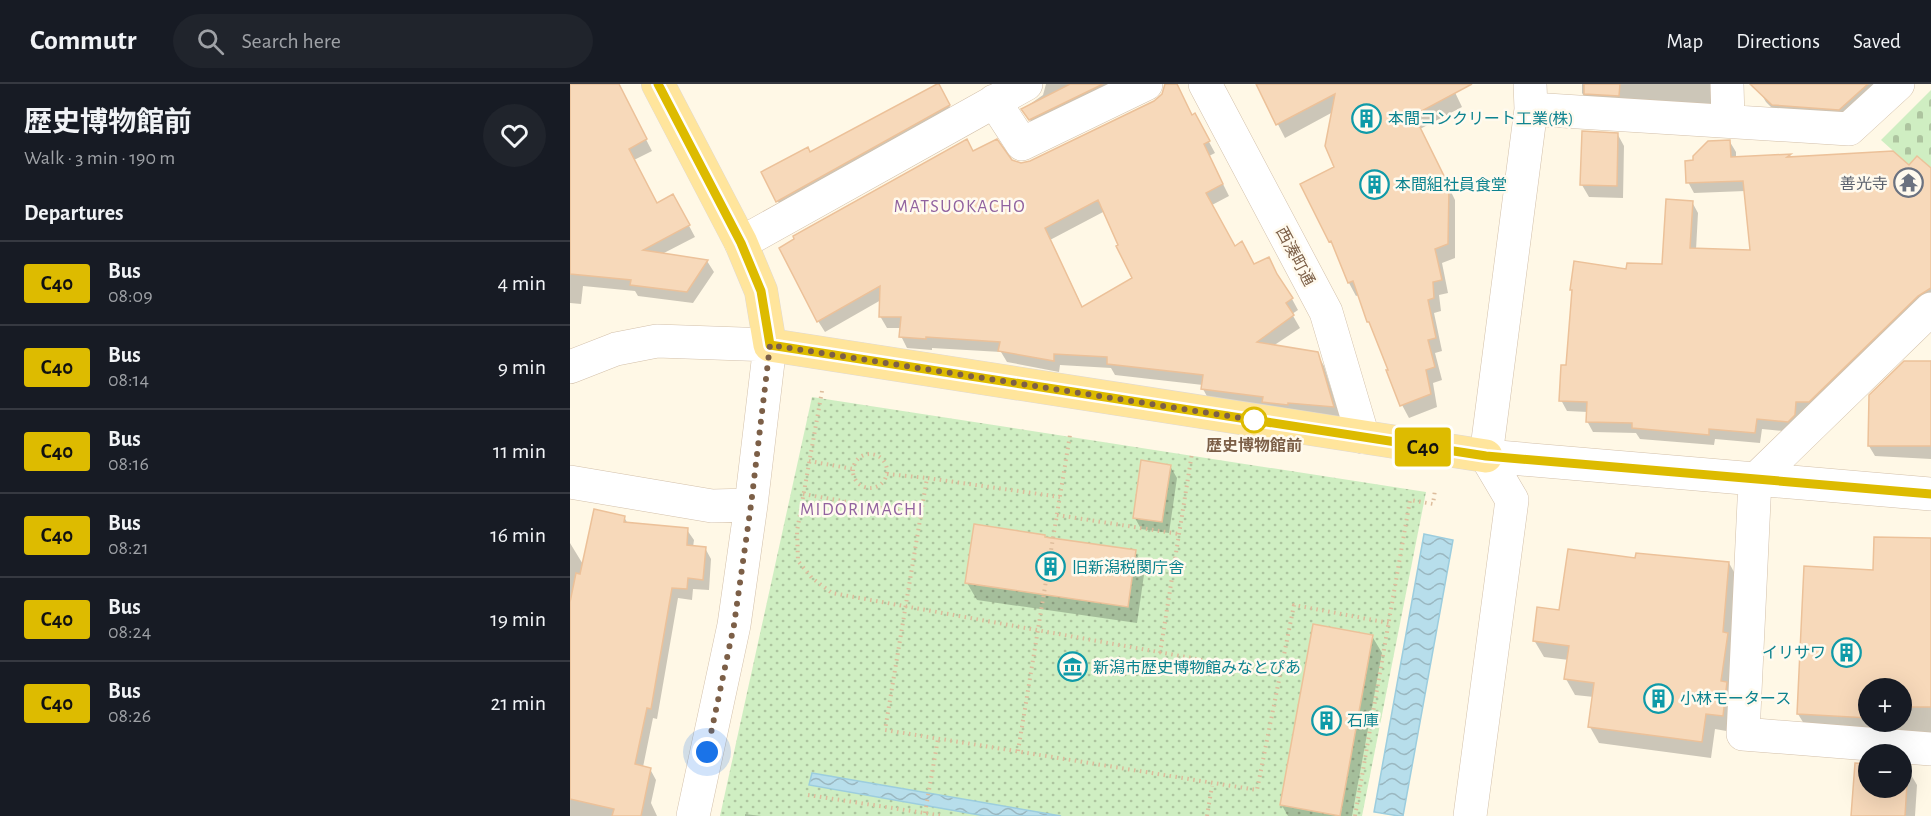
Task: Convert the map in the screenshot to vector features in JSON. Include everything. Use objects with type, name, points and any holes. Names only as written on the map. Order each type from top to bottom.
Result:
[{"type":"main road","points":[[658,84],[741,243],[761,291],[770,345],[1486,456]]},
{"type":"street","points":[[741,243],[1026,84]]},
{"type":"street","points":[[994,101],[1022,144],[1146,84]]},
{"type":"street","name":"西湊町通","points":[[1205,84],[1326,312],[1363,437]]},
{"type":"street","points":[[1727,84],[1728,120]]},
{"type":"street","points":[[1470,816],[1512,500],[1486,456],[1530,97],[1728,120],[1849,129],[1898,84]]},
{"type":"street","points":[[1931,309],[1755,480],[1743,734],[1931,749]]},
{"type":"street","points":[[570,367],[616,349],[657,341],[770,345],[734,625],[693,816]]},
{"type":"street","points":[[1486,456],[1931,494]]},
{"type":"street","points":[[570,482],[712,506],[751,505]]},
{"type":"path","points":[[822,391],[797,531],[798,561],[812,578],[832,593],[1280,674]]},
{"type":"path","points":[[1018,751],[1070,435]]},
{"type":"path","points":[[866,453],[874,453],[887,465],[887,474],[883,483],[874,488],[864,487],[856,481],[852,473],[853,465],[858,457],[866,453]]},
{"type":"path","points":[[1160,653],[1192,453]]},
{"type":"path","points":[[809,461],[853,469]]},
{"type":"path","points":[[887,474],[1060,497]]},
{"type":"path","points":[[927,478],[885,730],[1257,790],[1294,605],[1389,623]]},
{"type":"path","points":[[1355,816],[1410,500],[1433,504],[1435,490]]},
{"type":"path","points":[[803,494],[921,515]]},
{"type":"path","points":[[1057,515],[1179,534]]},
{"type":"path","points":[[925,810],[938,738]]},
{"type":"path","points":[[1208,816],[1212,786]]},
{"type":"path","points":[[808,795],[925,810],[944,816]]},
{"type":"green space","points":[[1931,90],[1931,168],[1917,156],[1909,165],[1881,140]]},
{"type":"green space","name":"新潟市歴史博物館みなとぴあ","points":[[812,397],[1426,492],[1362,816],[720,816]]},
{"type":"water","points":[[1424,534],[1453,540],[1403,816],[1399,816],[1374,812]]},
{"type":"water","points":[[812,773],[1061,816],[985,816],[809,785]]},
{"type":"building","points":[[570,84],[619,84],[647,139],[629,149],[657,203],[673,194],[690,225],[643,250],[708,260],[687,292],[630,285],[631,280],[570,274]]},
{"type":"building","points":[[937,84],[950,105],[776,202],[761,172],[808,147],[810,152]]},
{"type":"building","points":[[1070,84],[1103,84],[1029,120],[1021,109]]},
{"type":"building","points":[[1165,84],[1177,84],[1192,115],[1195,113],[1210,141],[1204,144],[1223,184],[1206,193],[1235,246],[1242,241],[1254,264],[1269,257],[1293,298],[1286,303],[1294,315],[1257,342],[1318,352],[1334,407],[1262,402],[1263,397],[1201,389],[1203,375],[1107,364],[1107,357],[1054,354],[1054,361],[998,351],[1000,342],[899,337],[901,317],[879,317],[880,286],[817,322],[779,248],[794,239],[793,236],[967,139],[973,151],[997,139],[1012,160],[1021,163],[1030,161],[1154,101],[1162,94]],"holes":[[[1098,200],[1118,245],[1116,246],[1132,278],[1082,307],[1045,228]]]},
{"type":"building","points":[[1256,84],[1472,84],[1414,115],[1449,186],[1448,244],[1435,249],[1442,280],[1433,282],[1434,298],[1428,300],[1436,338],[1428,340],[1435,367],[1426,370],[1431,394],[1400,406],[1353,281],[1348,283],[1331,241],[1329,242],[1300,184],[1334,167],[1325,146],[1335,94],[1276,125]]},
{"type":"building","points":[[1584,84],[1620,84],[1619,96],[1584,94]]},
{"type":"building","points":[[1750,84],[1868,84],[1839,110],[1772,105]]},
{"type":"building","points":[[1582,131],[1618,133],[1617,186],[1580,185]]},
{"type":"building","points":[[1730,140],[1731,157],[1791,154],[1787,157],[1893,151],[1909,165],[1917,156],[1931,168],[1931,288],[1918,296],[1809,402],[1796,402],[1795,415],[1788,422],[1757,419],[1755,433],[1709,429],[1709,435],[1632,428],[1632,423],[1586,422],[1587,402],[1559,401],[1561,365],[1566,365],[1574,261],[1626,269],[1627,263],[1662,264],[1666,199],[1693,201],[1690,248],[1750,250],[1743,181],[1686,183],[1685,161],[1693,160],[1693,156],[1708,141]]},
{"type":"building","points":[[1904,361],[1931,361],[1931,446],[1868,446],[1869,395]]},
{"type":"building","points":[[1141,460],[1171,465],[1162,522],[1133,518]]},
{"type":"building","points":[[594,509],[625,516],[624,522],[688,528],[687,545],[706,547],[703,580],[688,578],[687,589],[672,588],[651,709],[647,708],[635,764],[651,768],[641,816],[612,816],[614,809],[570,799],[570,602],[576,573],[580,574]]},
{"type":"building","name":"旧新潟税関庁舎","points":[[974,524],[1136,550],[1128,607],[965,583]]},
{"type":"building","name":"イリサワ","points":[[1874,537],[1931,538],[1931,707],[1912,707],[1912,678],[1858,678],[1858,717],[1797,714],[1804,566],[1873,570]]},
{"type":"building","points":[[1568,549],[1635,558],[1636,553],[1729,562],[1723,632],[1728,633],[1721,681],[1727,682],[1723,716],[1706,714],[1702,742],[1588,727],[1594,683],[1564,679],[1569,646],[1533,641],[1537,607],[1559,610]]},
{"type":"building","name":"石庫","points":[[1313,624],[1373,635],[1340,816],[1280,805]]},
{"type":"building","points":[[1855,763],[1858,763],[1858,798],[1906,798],[1905,816],[1851,816]]},
{"type":"bus line","name":"C40","points":[[658,84],[741,243],[761,291],[770,345],[1486,456],[1931,494]]},
{"type":"place","name":"本間コンクリート工業(株)","points":[[1367,118]]},
{"type":"place","name":"善光寺","points":[[1909,183]]},
{"type":"place","name":"本間組社員食堂","points":[[1374,184]]},
{"type":"place","name":"歴史博物館前","points":[[1254,420]]},
{"type":"place","name":"旧新潟税関庁舎","points":[[1051,567]]},
{"type":"place","name":"イリサワ","points":[[1847,652]]},
{"type":"place","name":"新潟市歴史博物館みなとぴあ","points":[[1072,667]]},
{"type":"place","name":"小林モータース","points":[[1659,698]]},
{"type":"place","name":"石庫","points":[[1326,720]]},
{"type":"district","name":"MATSUOKACHO","points":[[960,206]]},
{"type":"district","name":"MIDORIMACHI","points":[[862,509]]},
{"type":"route","points":[[707,752],[734,625],[770,345],[1254,420]]}]
